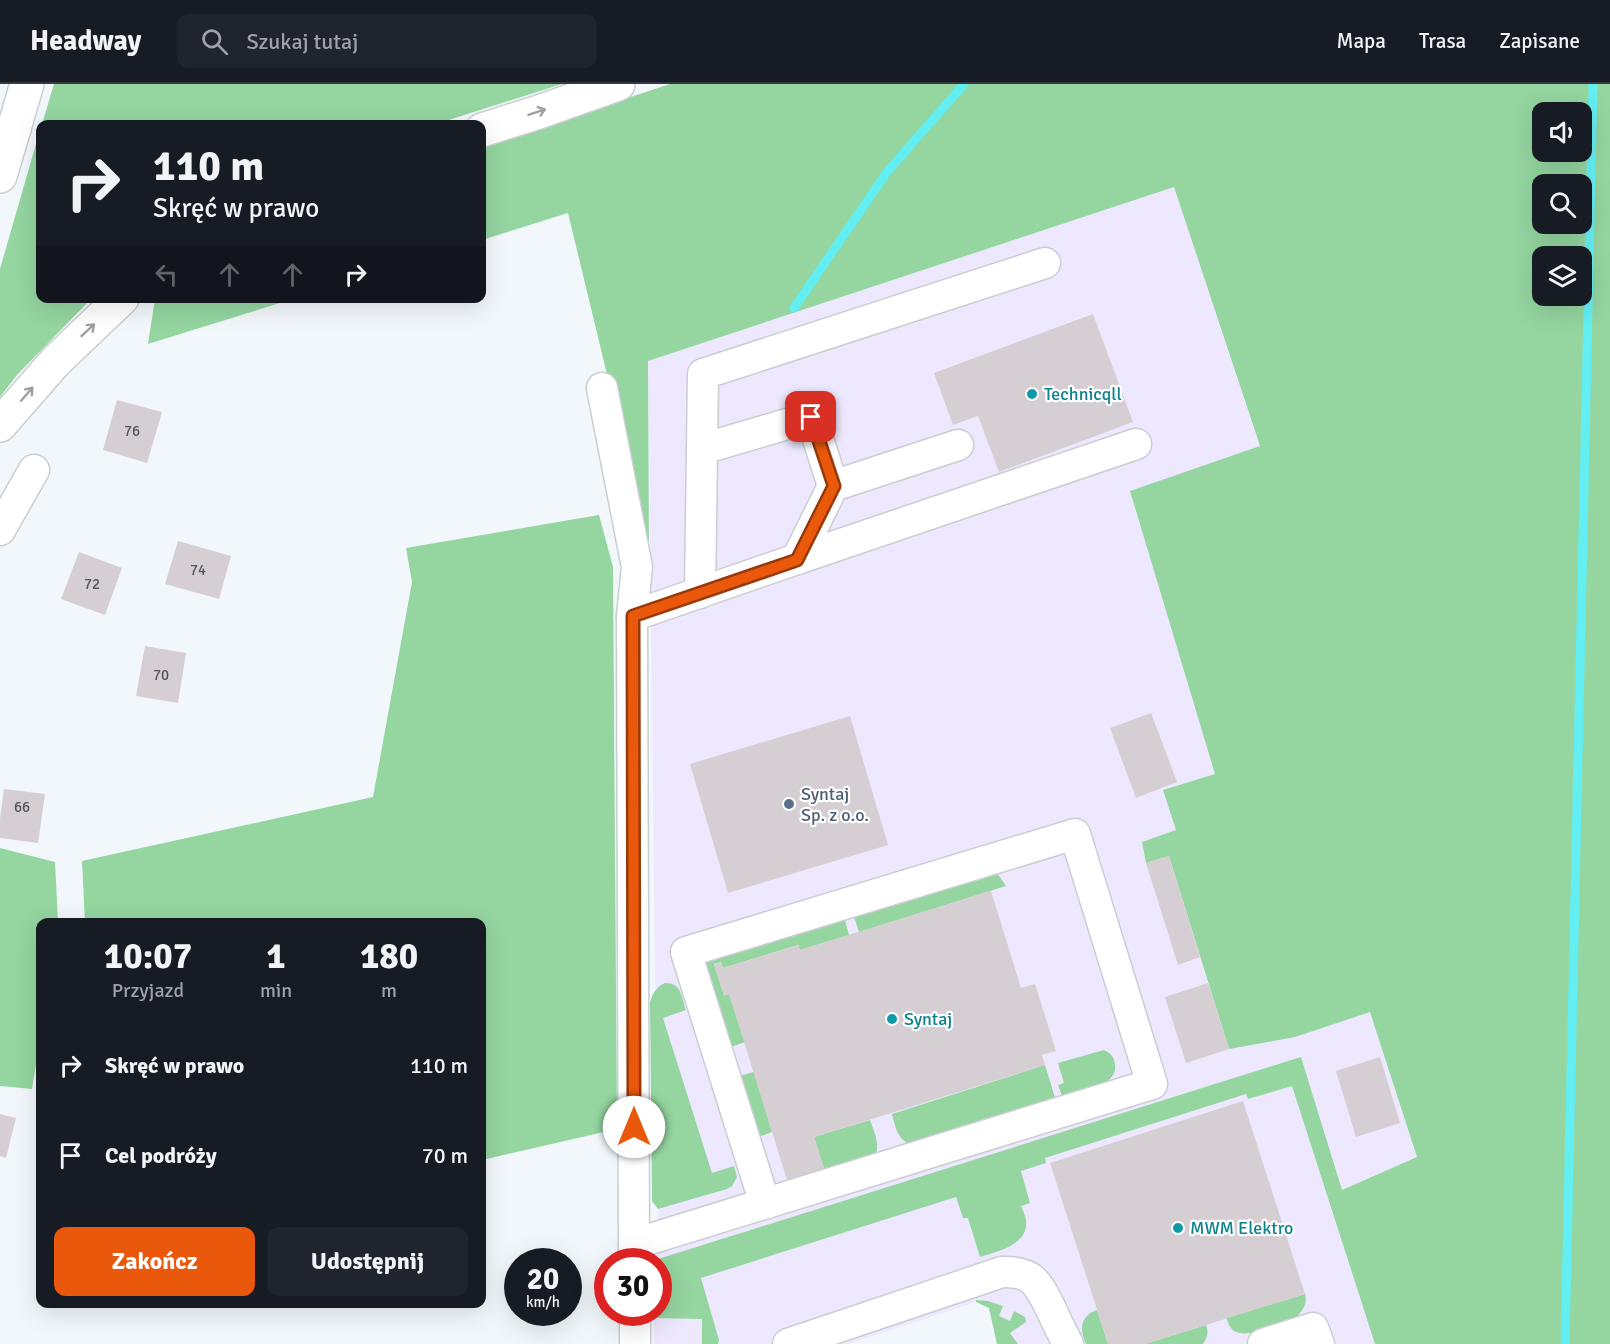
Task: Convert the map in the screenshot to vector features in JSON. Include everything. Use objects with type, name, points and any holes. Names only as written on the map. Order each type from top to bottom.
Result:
[{"type":"main road","points":[[0,176],[7,138],[27,84]]},
{"type":"main road","points":[[486,129],[618,84]]},
{"type":"main road","points":[[0,425],[55,362],[117,303]]},
{"type":"street","points":[[700,593],[703,374],[1045,263]]},
{"type":"street","points":[[603,388],[637,567],[633,616],[634,1248]]},
{"type":"street","points":[[702,449],[811,417],[834,486],[797,560]]},
{"type":"street","points":[[633,616],[1136,444]]},
{"type":"street","points":[[834,486],[958,445]]},
{"type":"street","points":[[0,530],[34,470]]},
{"type":"street","points":[[647,1248],[765,1204],[1152,1084],[1075,834],[686,952],[765,1204]]},
{"type":"street","points":[[788,1344],[1002,1272],[1016,1271],[1029,1276],[1039,1285],[1068,1344]]},
{"type":"street","points":[[635,1326],[635,1344]]},
{"type":"street","points":[[1263,1344],[1313,1328],[1319,1344]]},
{"type":"shaded area","points":[[1174,187],[1260,447],[1130,491],[1295,1036],[1370,1012],[1417,1157],[1342,1190],[1389,1344],[997,1344],[989,1308],[976,1302],[848,1344],[654,1344],[654,1326],[672,1326],[672,1248],[656,1248],[658,1209],[648,361]]},
{"type":"green space","points":[[54,84],[562,84],[449,120],[43,120]]},
{"type":"green space","points":[[670,84],[1610,84],[1610,1344],[1375,1344],[1292,1086],[1248,1099],[1246,1094],[1045,1158],[1046,1163],[1021,1171],[1030,1203],[1021,1206],[1026,1220],[1026,1229],[1018,1241],[995,1252],[980,1257],[968,1218],[963,1218],[956,1197],[701,1278],[719,1340],[718,1344],[702,1344],[702,1319],[672,1318],[672,1255],[1301,1057],[1342,1190],[1417,1157],[1370,1012],[1295,1037],[1229,1049],[1169,856],[1146,863],[1142,842],[1176,830],[1163,790],[1215,774],[1130,491],[1260,446],[1174,187],[648,361],[649,548],[568,213],[486,239],[486,145]]},
{"type":"green space","points":[[36,144],[36,303],[87,303],[17,375],[0,397],[0,269]]},
{"type":"green space","points":[[154,303],[280,303],[148,344]]},
{"type":"green space","points":[[599,515],[613,567],[617,1129],[486,1159],[486,918],[85,918],[82,861],[373,797],[412,582],[406,548]]},
{"type":"green space","points":[[0,848],[55,862],[58,918],[36,918],[36,1064],[32,1089],[0,1086]]},
{"type":"green space","points":[[996,873],[1006,886],[859,932],[853,914]]},
{"type":"green space","points":[[844,917],[849,935],[800,950],[798,945],[723,968],[721,962],[714,964],[724,995],[729,994],[745,1042],[731,1047],[705,965],[711,958]]},
{"type":"green space","points":[[665,983],[678,988],[686,1010],[663,1018],[712,1173],[734,1166],[737,1177],[732,1186],[727,1189],[658,1209],[652,1201],[650,1002],[655,991]]},
{"type":"green space","points":[[1104,1050],[1111,1055],[1115,1064],[1115,1072],[1111,1078],[1097,1088],[1063,1099],[1058,1085],[1064,1083],[1058,1063]]},
{"type":"green space","points":[[1045,1065],[1056,1101],[913,1146],[898,1133],[892,1114]]},
{"type":"green space","points":[[754,1072],[772,1132],[761,1136],[758,1134],[739,1076]]},
{"type":"green space","points":[[870,1120],[877,1145],[874,1159],[825,1172],[814,1137]]},
{"type":"green space","points":[[1305,1294],[1305,1305],[1295,1318],[1263,1330],[1240,1333],[1233,1330],[1226,1318]]},
{"type":"green space","points":[[976,1300],[1003,1306],[999,1316],[1010,1321],[1014,1311],[1025,1317],[1026,1322],[1010,1333],[1018,1344],[997,1344],[989,1308]]},
{"type":"green space","points":[[1097,1310],[1108,1344],[1086,1344],[1082,1324],[1087,1316]]},
{"type":"green space","points":[[1206,1325],[1207,1335],[1203,1344],[1145,1344]]},
{"type":"building","name":"Technicqll","points":[[1093,314],[1133,422],[999,472],[978,416],[953,425],[934,373]]},
{"type":"building","points":[[117,400],[162,412],[147,463],[103,450]]},
{"type":"building","points":[[178,541],[231,556],[219,599],[165,584]]},
{"type":"building","points":[[79,552],[122,568],[105,615],[61,599]]},
{"type":"building","points":[[145,646],[186,653],[178,703],[136,696]]},
{"type":"building","points":[[1151,713],[1177,782],[1136,798],[1110,728]]},
{"type":"building","name":"Syntaj Sp. z o.o.","points":[[850,716],[888,845],[728,893],[690,764]]},
{"type":"building","points":[[4,789],[45,794],[38,843],[0,838]]},
{"type":"building","points":[[1169,856],[1200,957],[1178,965],[1146,863]]},
{"type":"building","name":"Syntaj","points":[[991,891],[1021,988],[1035,984],[1056,1051],[1042,1055],[1045,1065],[814,1137],[825,1172],[788,1183],[729,994],[724,996],[714,965],[721,962],[723,968],[799,945],[800,950]]},
{"type":"building","points":[[1208,983],[1229,1049],[1186,1063],[1165,997]]},
{"type":"building","points":[[1380,1057],[1400,1123],[1356,1137],[1336,1071]]},
{"type":"building","name":"MWM Elektro","points":[[1243,1101],[1305,1294],[1145,1344],[1108,1344],[1050,1163]]},
{"type":"building","points":[[0,1114],[16,1118],[6,1158],[0,1156]]},
{"type":"waterway","points":[[794,308],[887,172],[964,84]]},
{"type":"waterway","points":[[1565,1344],[1593,84]]},
{"type":"place","name":"Technicqll","points":[[1032,394]]},
{"type":"place","name":"Syntaj Sp. z o.o.","points":[[789,804]]},
{"type":"place","name":"Syntaj","points":[[892,1019]]},
{"type":"place","name":"MWM Elektro","points":[[1178,1228]]},
{"type":"route","points":[[634,1127],[633,616],[797,560],[834,486],[811,417]]}]
